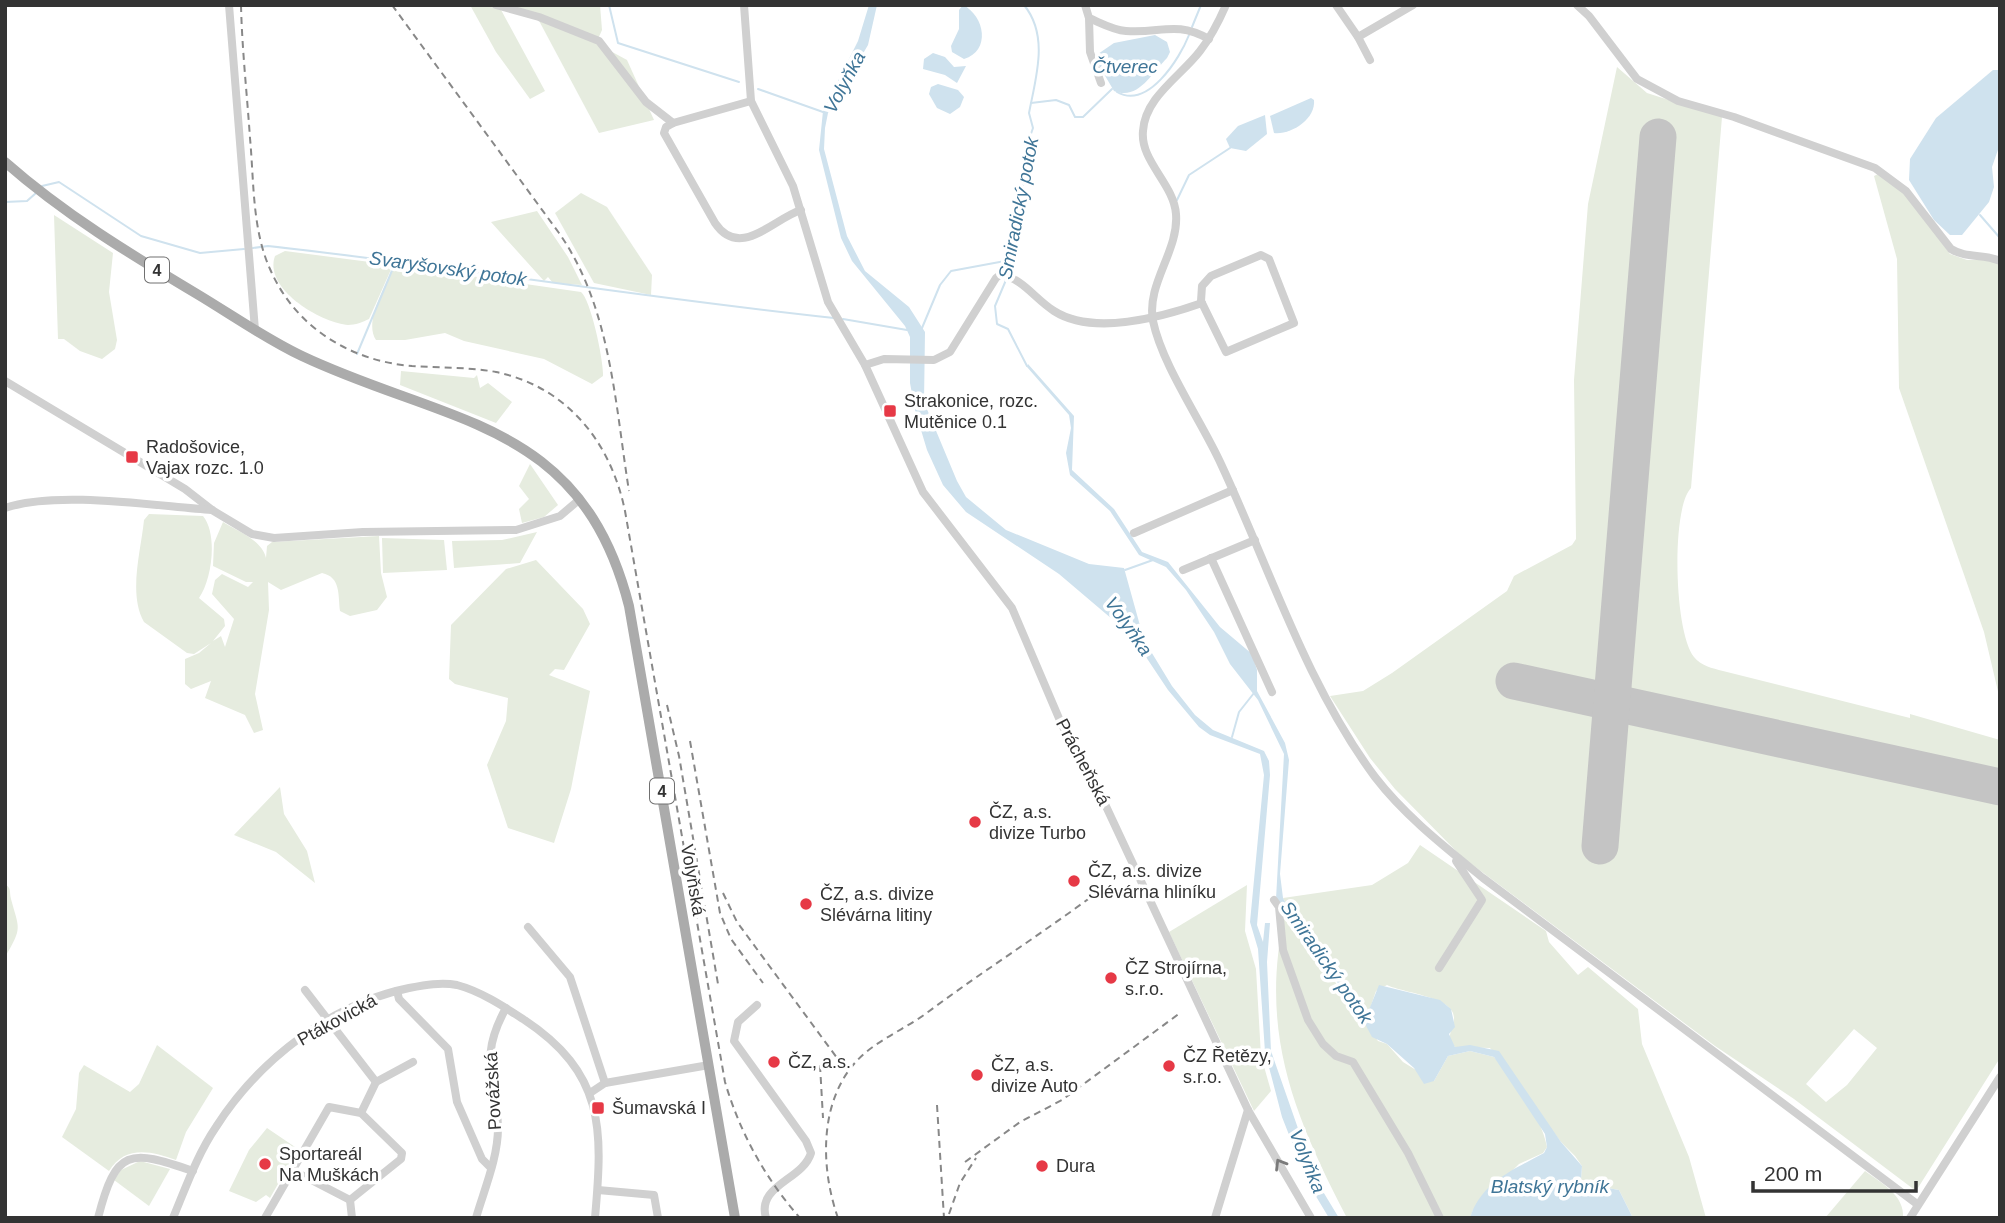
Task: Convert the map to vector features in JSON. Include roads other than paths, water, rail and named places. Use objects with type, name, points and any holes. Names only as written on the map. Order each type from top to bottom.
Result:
[{"type":"main road","name":"4","points":[[5,162],[85,225],[255,330],[308,359],[495,431],[535,454],[580,499]]},
{"type":"main road","name":"Volyňská","points":[[580,499],[611,550],[630,613],[735,1218]]},
{"type":"street","points":[[229,5],[255,330]]},
{"type":"street","points":[[496,5],[539,17],[599,41],[646,102],[673,124]]},
{"type":"street","points":[[744,5],[751,101],[673,124],[666,127],[664,133],[721,232],[737,239],[749,238],[801,210]]},
{"type":"street","points":[[1085,5],[1089,18],[1090,52],[1101,83]]},
{"type":"street","points":[[1226,5],[1209,39],[1154,101],[1142,133],[1147,151],[1170,192],[1176,216],[1173,238],[1154,299],[1153,319],[1159,342],[1233,490],[1309,664],[1345,733],[1377,779],[1416,822],[1458,858],[1917,1204]]},
{"type":"street","points":[[1336,5],[1370,60]]},
{"type":"street","points":[[1358,37],[1413,5]]},
{"type":"street","points":[[1577,5],[1589,16],[1637,79],[1678,101],[1734,117],[1875,168],[1906,191],[1951,249],[1959,254],[1983,255],[2000,261]]},
{"type":"street","points":[[1089,18],[1113,29],[1128,31],[1174,27],[1191,30],[1209,39]]},
{"type":"street","name":"Prácheňská","points":[[751,101],[783,163],[801,210],[817,274],[834,315],[865,365],[923,492],[1012,608],[1061,723],[1104,802],[1248,1110],[1311,1218]]},
{"type":"street","points":[[1263,255],[1269,259],[1294,322],[1226,352],[1202,303],[1200,289],[1208,278],[1263,255]]},
{"type":"street","points":[[865,365],[880,359],[931,360],[956,348],[996,278],[1001,274],[1015,278],[1050,309],[1082,322],[1153,319],[1202,303]]},
{"type":"street","points":[[5,382],[186,489],[212,510],[252,534],[274,538],[363,531],[516,530],[560,516],[580,499]]},
{"type":"street","points":[[1134,533],[1233,490]]},
{"type":"street","points":[[5,508],[31,500],[59,500],[212,510]]},
{"type":"street","points":[[1183,570],[1255,540]]},
{"type":"street","points":[[1211,558],[1272,692]]},
{"type":"street","points":[[1439,968],[1482,900],[1456,861],[1458,858]]},
{"type":"street","points":[[1274,900],[1279,908],[1287,966],[1308,1020],[1323,1044],[1336,1056],[1353,1062],[1408,1153],[1440,1218]]},
{"type":"street","points":[[528,927],[570,977],[605,1083]]},
{"type":"street","name":"Ptákovická","points":[[173,1218],[217,1125],[252,1080],[289,1046],[329,1020],[397,991],[435,983],[456,985],[506,1008],[539,1030],[568,1058],[590,1093],[600,1135],[595,1218]]},
{"type":"street","points":[[304,990],[376,1082]]},
{"type":"street","points":[[397,991],[399,999],[448,1049],[457,1102],[482,1159],[490,1167]]},
{"type":"street","points":[[757,1005],[738,1022],[734,1041],[806,1141],[811,1153],[806,1164],[768,1195],[764,1205],[766,1218]]},
{"type":"street","name":"Povážská","points":[[475,1218],[498,1129],[489,1057],[492,1034],[506,1008]]},
{"type":"street","points":[[361,1113],[376,1082],[413,1062]]},
{"type":"street","points":[[590,1093],[605,1083],[709,1066]]},
{"type":"street","points":[[1910,1218],[2000,1077]]},
{"type":"street","points":[[265,1218],[294,1171],[326,1109],[335,1106],[361,1113],[401,1150],[402,1156],[350,1200]]},
{"type":"street","points":[[1214,1218],[1248,1110]]},
{"type":"street","points":[[98,1218],[111,1176],[129,1160],[148,1156],[193,1171]]},
{"type":"street","points":[[294,1171],[350,1200]]},
{"type":"street","points":[[598,1190],[654,1195],[657,1218]]},
{"type":"street","points":[[350,1200],[352,1218]]},
{"type":"water","name":"Volyňka","points":[[869,5],[877,5],[868,45],[828,113],[825,128],[824,149],[847,236],[865,271],[909,307],[925,332],[924,402],[966,497],[1006,530],[1089,564],[1124,568],[1144,640],[1172,686],[1195,715],[1213,730],[1264,751],[1269,761],[1270,775],[1257,925],[1263,942],[1265,923],[1270,923],[1267,962],[1271,1051],[1316,1180],[1339,1218],[1329,1218],[1308,1183],[1282,1117],[1265,1052],[1258,949],[1250,922],[1264,775],[1260,754],[1210,735],[1199,727],[1168,690],[1132,636],[1059,574],[966,512],[943,485],[927,450],[915,410],[910,383],[910,337],[905,326],[852,261],[841,238],[819,150],[823,111],[858,41]]},
{"type":"water","points":[[963,5],[976,17],[982,33],[978,49],[964,59],[952,52],[951,46],[959,29],[959,10]]},
{"type":"water","name":"Čtverec","points":[[1155,35],[1167,42],[1170,52],[1167,58],[1137,89],[1123,93],[1114,91],[1097,62],[1098,54],[1114,43]]},
{"type":"water","points":[[933,53],[945,57],[954,67],[966,66],[957,83],[945,75],[923,69],[924,59]]},
{"type":"water","points":[[1993,70],[2000,70],[2000,144],[1992,167],[1994,187],[1989,202],[1962,235],[1950,235],[1934,220],[1909,180],[1910,159],[1936,118]]},
{"type":"water","points":[[938,84],[958,90],[964,97],[960,107],[950,114],[937,108],[929,94],[931,87]]},
{"type":"water","points":[[1311,98],[1314,100],[1314,107],[1307,119],[1288,131],[1274,133],[1270,116]]},
{"type":"water","points":[[1265,115],[1267,134],[1246,151],[1230,148],[1226,139],[1238,126]]},
{"type":"water","name":"Blatský rybník","points":[[1028,364],[1074,416],[1072,470],[1114,509],[1142,552],[1168,562],[1220,627],[1252,654],[1257,670],[1257,691],[1285,743],[1289,760],[1280,874],[1283,898],[1297,924],[1366,1017],[1379,985],[1440,1000],[1451,1009],[1455,1027],[1449,1034],[1455,1047],[1470,1045],[1499,1051],[1561,1142],[1582,1166],[1581,1180],[1585,1184],[1619,1190],[1633,1218],[1470,1218],[1482,1195],[1500,1178],[1544,1153],[1547,1147],[1545,1134],[1494,1057],[1470,1051],[1448,1056],[1434,1081],[1424,1084],[1414,1068],[1387,1044],[1372,1037],[1357,1009],[1276,899],[1284,754],[1258,700],[1230,664],[1214,632],[1186,590],[1166,567],[1139,555],[1110,511],[1070,475],[1066,453],[1071,428],[1069,415],[1027,367]]},
{"type":"waterway","points":[[609,5],[618,43],[739,82]]},
{"type":"waterway","points":[[1024,5],[1036,27],[1039,52],[1031,103]]},
{"type":"waterway","name":"Smiradický potok","points":[[1192,27],[1201,5]]},
{"type":"waterway","name":"Smiradický potok","points":[[1117,92],[1129,96],[1151,88],[1170,68],[1189,35]]},
{"type":"waterway","name":"Volyňka","points":[[758,89],[823,112]]},
{"type":"waterway","name":"Smiradický potok","points":[[1008,271],[1006,260],[1009,241],[1022,209],[1024,154],[1033,128],[1029,113],[1031,103],[1056,100],[1069,105],[1075,117],[1083,117],[1112,89]]},
{"type":"waterway","points":[[1177,200],[1189,175],[1230,148]]},
{"type":"waterway","name":"Svaryšovský potok","points":[[42,186],[59,182],[141,236],[200,253],[244,249]]},
{"type":"waterway","name":"Svaryšovský potok","points":[[5,202],[27,201],[36,193]]},
{"type":"waterway","points":[[1980,215],[2000,238]]},
{"type":"waterway","name":"Svaryšovský potok","points":[[253,248],[268,246],[339,254],[834,318]]},
{"type":"waterway","points":[[357,354],[396,261]]},
{"type":"waterway","points":[[922,328],[940,285],[951,271],[1005,261]]},
{"type":"waterway","name":"Smiradický potok","points":[[1006,280],[995,306],[997,324],[1008,329],[1027,366]]},
{"type":"waterway","name":"Svaryšovský potok","points":[[843,319],[907,330]]},
{"type":"waterway","points":[[1125,570],[1153,560]]},
{"type":"waterway","points":[[1232,737],[1239,712],[1254,693]]},
{"type":"railway","points":[[241,5],[257,221],[270,269],[294,308],[327,337],[367,357],[412,366],[496,372],[522,379],[545,390],[582,422],[609,463],[625,511],[725,1082],[738,1119],[755,1154],[800,1218]]},
{"type":"railway","points":[[392,5],[559,233],[576,262],[590,292],[608,357],[629,491]]},
{"type":"railway","points":[[667,705],[679,756],[718,984]]},
{"type":"railway","points":[[690,741],[720,913],[731,939],[763,983]]},
{"type":"railway","points":[[723,893],[737,922],[840,1062]]},
{"type":"railway","points":[[838,1218],[828,1175],[827,1130],[831,1108],[850,1069],[872,1047],[920,1017],[1095,894]]},
{"type":"railway","points":[[965,1162],[1020,1122],[1062,1100],[1180,1013]]},
{"type":"railway","points":[[820,1065],[823,1118]]},
{"type":"railway","points":[[937,1105],[944,1218]]},
{"type":"railway","points":[[949,1214],[960,1183],[976,1158]]},
{"type":"place","name":"Strakonice, rozc. Mutěnice 0.1","points":[[890,411]]},
{"type":"place","name":"Radošovice, Vajax rozc. 1.0","points":[[132,457]]},
{"type":"place","name":"ČZ, a.s. divize Turbo","points":[[975,822]]},
{"type":"place","name":"ČZ, a.s. divize Slévárna hliníku","points":[[1074,881]]},
{"type":"place","name":"ČZ, a.s. divize Slévárna litiny","points":[[806,904]]},
{"type":"place","name":"ČZ Strojírna, s.r.o.","points":[[1111,978]]},
{"type":"place","name":"ČZ, a.s.","points":[[774,1062]]},
{"type":"place","name":"ČZ Řetězy, s.r.o.","points":[[1169,1066]]},
{"type":"place","name":"ČZ, a.s. divize Auto","points":[[977,1075]]},
{"type":"place","name":"Šumavská I","points":[[598,1108]]},
{"type":"place","name":"Sportareál Na Muškách","points":[[265,1164]]},
{"type":"place","name":"Dura","points":[[1042,1166]]}]
